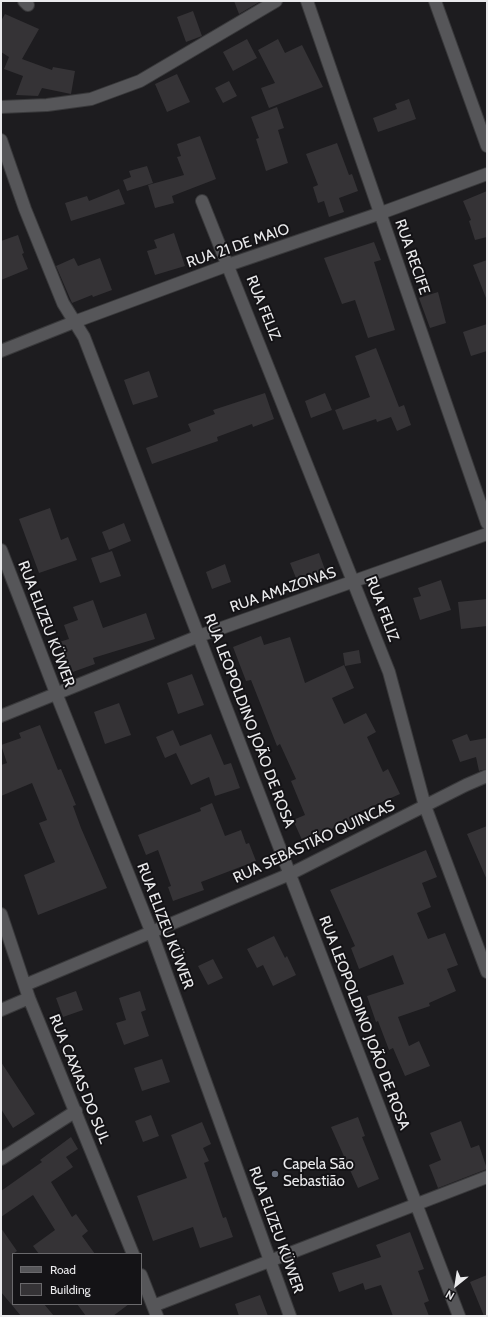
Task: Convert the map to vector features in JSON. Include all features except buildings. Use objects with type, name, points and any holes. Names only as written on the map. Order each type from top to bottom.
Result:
[{"type":"street","points":[[1,107],[47,105],[91,99],[140,81],[276,1]]},
{"type":"street","name":"RUA RECIFE","points":[[307,1],[487,523]]},
{"type":"street","points":[[435,1],[487,146]]},
{"type":"street","name":"RUA LEOPOLDINO JOÃO DE ROSA","points":[[1,140],[25,209],[63,302],[84,337],[459,1316]]},
{"type":"street","name":"RUA 21 DE MAIO","points":[[1,351],[74,322],[228,265],[381,213],[487,174]]},
{"type":"street","name":"RUA FELIZ","points":[[202,201],[389,672],[425,806],[487,972]]},
{"type":"street","name":"RUA AMAZONAS","points":[[1,716],[199,636],[487,534]]},
{"type":"street","name":"RUA ELIZEU KÜWER","points":[[1,550],[56,693],[151,931],[200,1064],[269,1262],[290,1316]]},
{"type":"street","name":"RUA SEBASTIÃO QUINCAS","points":[[25,986],[151,931],[290,874],[466,785],[487,776]]},
{"type":"street","name":"RUA CAXIAS DO SUL","points":[[1,914],[29,998],[133,1253]]},
{"type":"street","points":[[1,1010],[29,998]]},
{"type":"street","points":[[1,1159],[76,1111]]},
{"type":"street","points":[[142,1278],[155,1311],[269,1262],[487,1177]]},
{"type":"place","name":"Capela São Sebastião","points":[[275,1174]]}]
